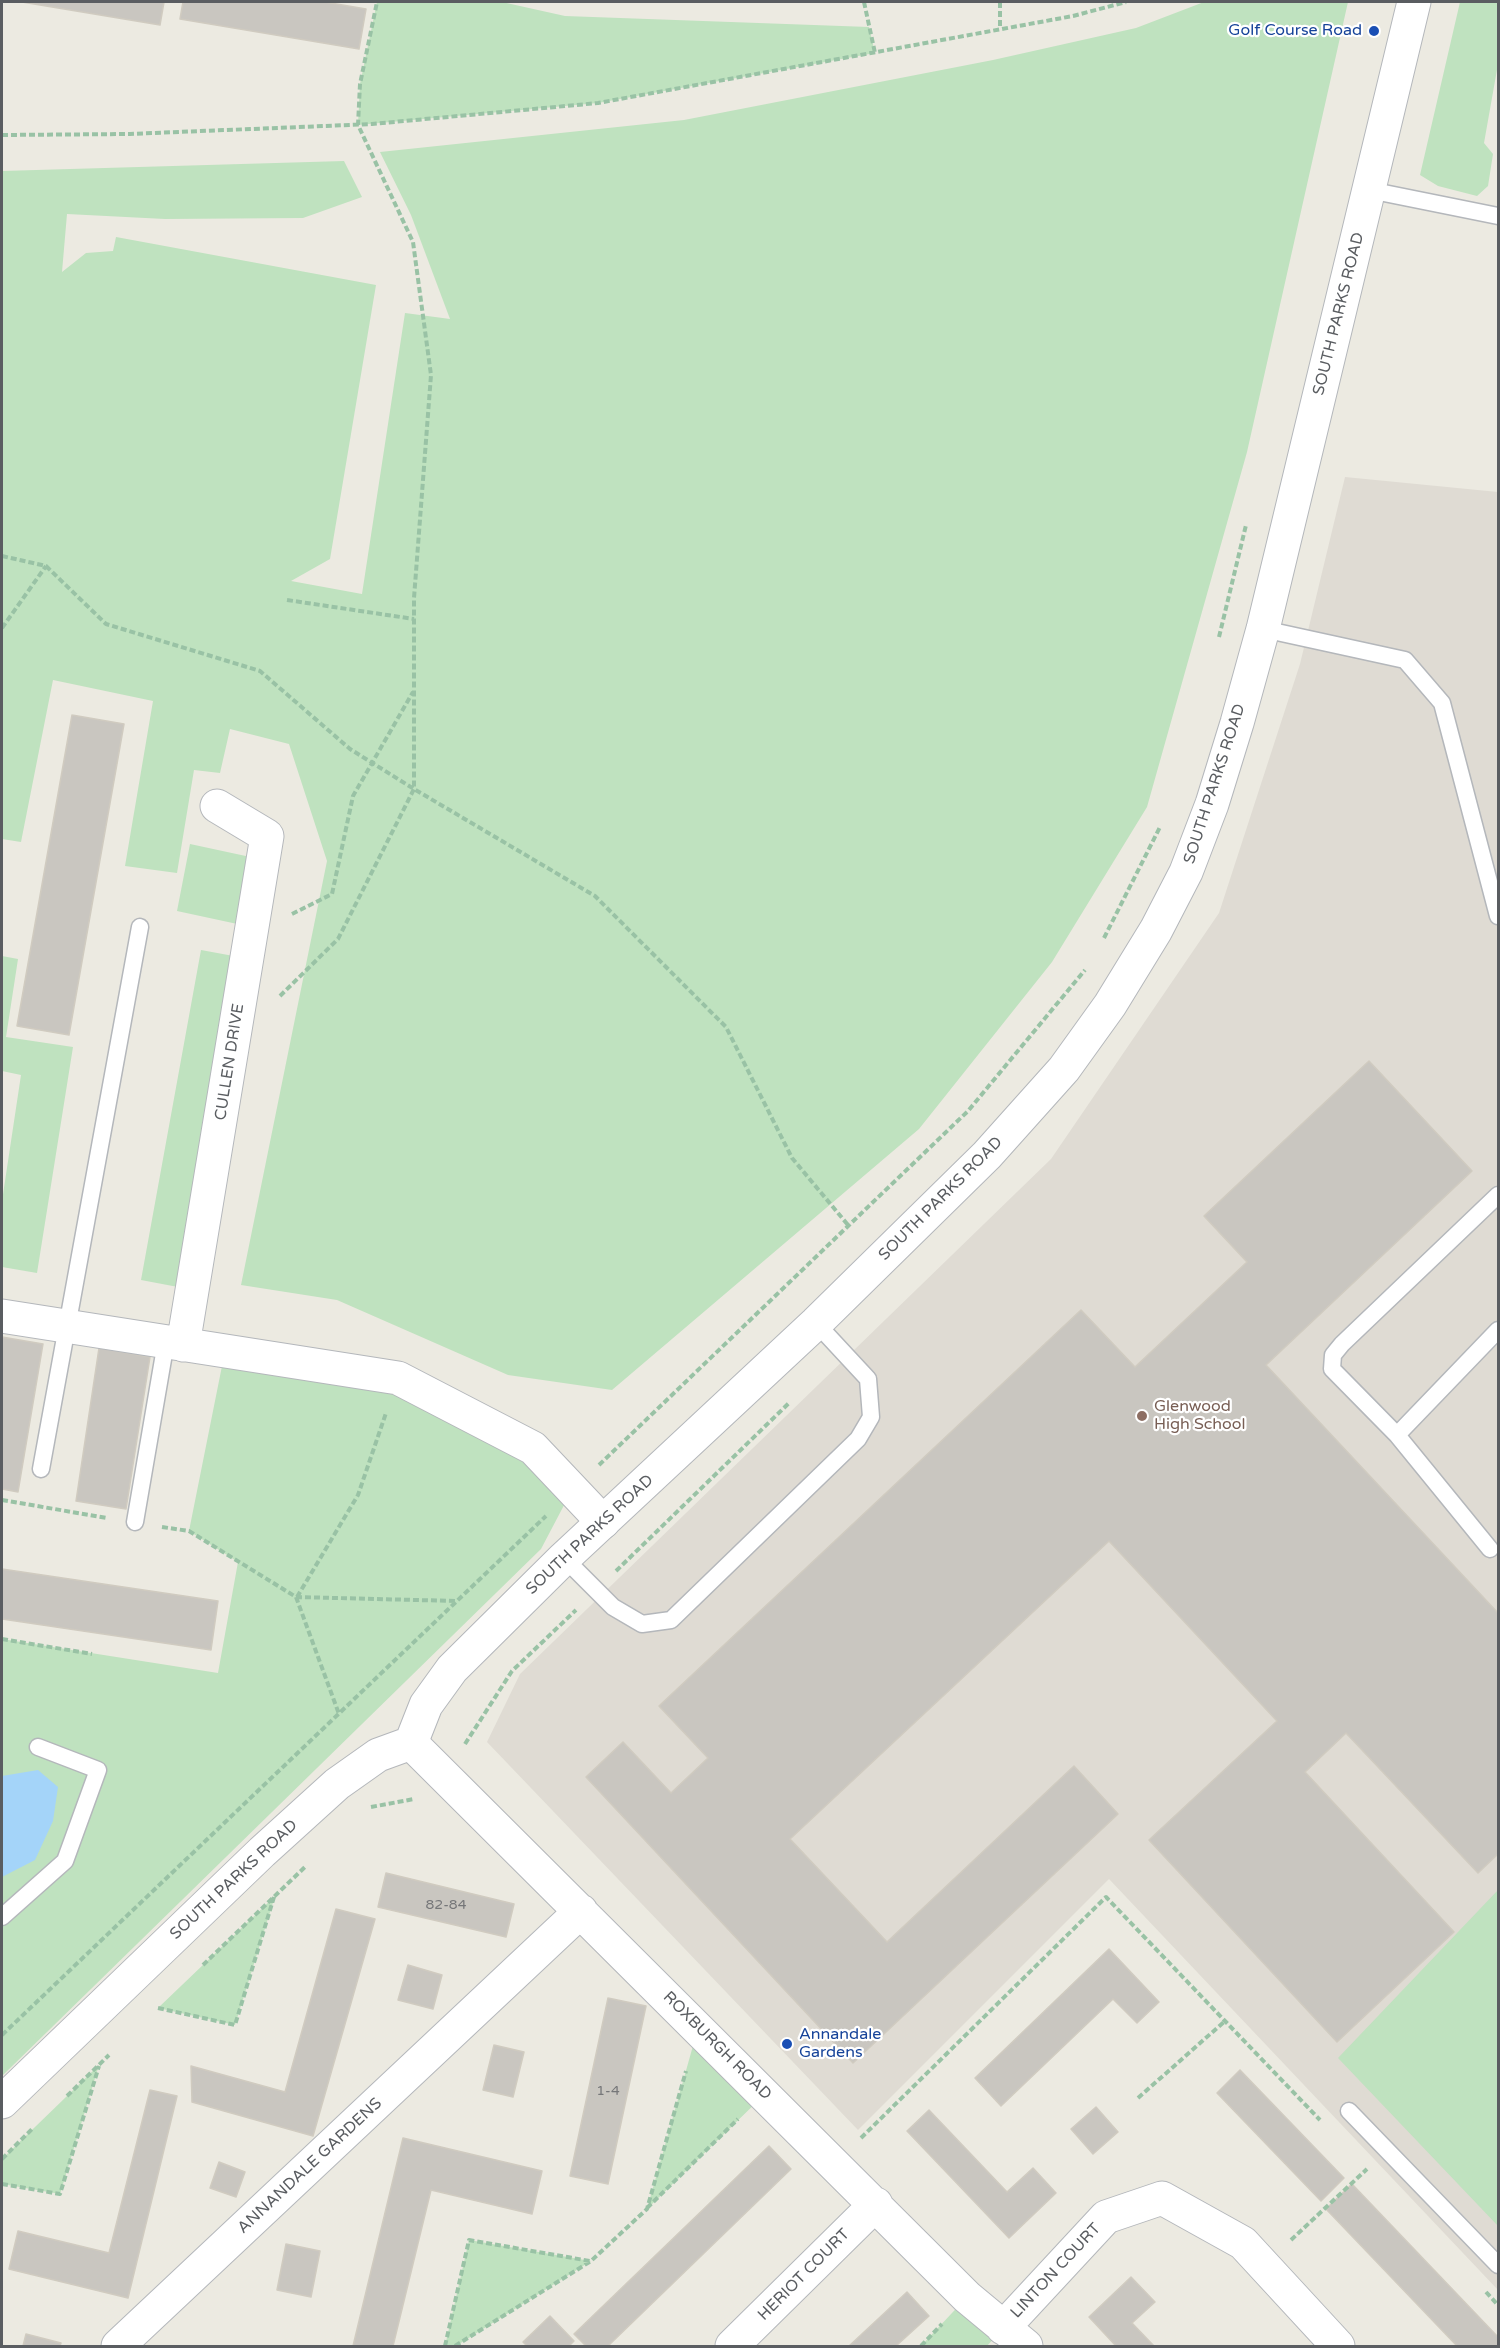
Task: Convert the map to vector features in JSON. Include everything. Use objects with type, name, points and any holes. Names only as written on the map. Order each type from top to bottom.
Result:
[{"type":"street","name":"SOUTH PARKS ROAD","points":[[2,2102],[262,1852],[338,1784],[378,1755],[411,1743],[426,1705],[452,1668],[564,1558],[816,1323],[987,1155],[1064,1069],[1110,1005],[1156,930],[1186,872],[1212,804],[1263,629],[1414,2]]},
{"type":"street","name":"CULLEN DRIVE","points":[[175,1344],[267,836],[218,806]]},
{"type":"street","points":[[2,1316],[398,1378],[533,1448],[603,1522]]},
{"type":"street","name":"ROXBURGH ROAD","points":[[411,1743],[967,2297],[1014,2337]]},
{"type":"street","name":"ANNANDALE GARDENS","points":[[118,2346],[580,1911]]},
{"type":"street","name":"LINTON COURT","points":[[1014,2337],[1106,2217],[1162,2198],[1243,2243],[1338,2346]]},
{"type":"street","name":"HERIOT COURT","points":[[732,2346],[876,2204]]},
{"type":"lane","points":[[1369,190],[1498,216]]},
{"type":"lane","points":[[1263,629],[1405,660],[1442,703],[1498,916]]},
{"type":"lane","points":[[41,1469],[140,927]]},
{"type":"lane","points":[[1490,1549],[1397,1435],[1332,1369],[1333,1355],[1342,1344],[1498,1195]]},
{"type":"lane","points":[[564,1558],[613,1607],[642,1624],[671,1620],[858,1439],[871,1417],[868,1378],[816,1323]]},
{"type":"lane","points":[[1397,1435],[1498,1330]]},
{"type":"lane","points":[[135,1522],[175,1344]]},
{"type":"lane","points":[[2,1917],[65,1861],[98,1770],[38,1748]]},
{"type":"lane","points":[[1349,2111],[1498,2265]]},
{"type":"path","points":[[273,1003],[338,939],[414,789],[414,619],[431,375],[413,242],[358,125],[360,84],[377,2]]},
{"type":"path","points":[[864,2],[875,53]]},
{"type":"path","points":[[1000,2],[1000,29]]},
{"type":"path","points":[[2,135],[130,134],[358,125],[598,103],[1073,16],[1126,2]]},
{"type":"path","points":[[1217,645],[1248,518]]},
{"type":"path","points":[[2,556],[46,566],[106,624],[260,671],[350,748],[373,764],[595,896],[726,1027],[792,1158],[848,1225]]},
{"type":"path","points":[[2,628],[46,566]]},
{"type":"path","points":[[287,600],[414,619]]},
{"type":"path","points":[[251,934],[332,894],[353,796],[414,692]]},
{"type":"path","points":[[1103,940],[1162,824]]},
{"type":"path","points":[[2,2035],[968,1112],[1092,961]]},
{"type":"path","points":[[296,1598],[358,1495],[398,1378]]},
{"type":"path","points":[[368,1807],[413,1800],[444,1776],[512,1671],[792,1400]]},
{"type":"path","points":[[296,1598],[457,1601]]},
{"type":"path","points":[[296,1598],[339,1714]]},
{"type":"path","points":[[2,1640],[92,1654]]},
{"type":"path","points":[[200,1968],[309,1864]]},
{"type":"path","points":[[158,2008],[235,2025],[275,1896]]},
{"type":"path","points":[[835,2163],[1106,1897],[1328,2127]]},
{"type":"path","points":[[150,2016],[167,2000]]},
{"type":"path","points":[[1138,2098],[1224,2021]]},
{"type":"path","points":[[647,2209],[698,2028]]},
{"type":"path","points":[[58,2104],[116,2048]]},
{"type":"path","points":[[2,2184],[60,2194],[99,2065]]},
{"type":"path","points":[[456,2346],[591,2261],[765,2094]]},
{"type":"path","points":[[2,2159],[34,2127]]},
{"type":"path","points":[[1359,2160],[1375,2177]]},
{"type":"path","points":[[1263,2266],[1367,2168]]},
{"type":"path","points":[[445,2346],[469,2240],[591,2261]]},
{"type":"path","points":[[1482,2288],[1498,2305]]},
{"type":"shaded area","name":"Glenwood High School","points":[[1345,477],[1498,492],[1498,2290],[1109,1879],[858,2130],[487,1742],[520,1674],[1051,1159],[1219,913],[1300,664]]},
{"type":"green space","points":[[377,2],[502,2],[565,16],[869,27],[875,53],[598,103],[358,125],[360,84]]},
{"type":"green space","points":[[1204,2],[1348,2],[1247,452],[1147,807],[1052,962],[919,1129],[612,1390],[508,1375],[337,1300],[241,1285],[327,861],[289,744],[230,729],[220,773],[194,770],[177,873],[125,866],[153,701],[53,680],[21,842],[2,839],[2,171],[344,161],[362,197],[303,218],[165,219],[67,214],[62,272],[86,253],[113,251],[116,237],[376,285],[330,559],[291,581],[362,594],[405,313],[450,319],[411,215],[380,152],[684,120],[993,60],[1136,28]]},
{"type":"green space","points":[[1460,2],[1498,2],[1498,64],[1484,143],[1493,154],[1488,186],[1477,196],[1438,186],[1420,175]]},
{"type":"green space","points":[[190,844],[255,858],[242,925],[177,911]]},
{"type":"green space","points":[[201,950],[239,957],[178,1287],[141,1280]]},
{"type":"green space","points":[[2,956],[18,959],[6,1037],[73,1047],[37,1273],[2,1267],[2,1201],[21,1075],[2,1071]]},
{"type":"green space","points":[[225,1351],[398,1378],[572,1490],[541,1549],[2,2076],[2,1639],[218,1673],[238,1562],[189,1531]]},
{"type":"green space","points":[[1498,1890],[1498,2226],[1338,2058]]},
{"type":"green space","points":[[275,1896],[235,2025],[158,2008]]},
{"type":"green space","points":[[698,2028],[765,2094],[647,2209]]},
{"type":"green space","points":[[99,2065],[60,2194],[2,2184],[2,2159]]},
{"type":"green space","points":[[469,2240],[591,2261],[456,2346],[445,2346]]},
{"type":"green space","points":[[967,2297],[1003,2328],[987,2346],[921,2346]]},
{"type":"water","points":[[38,1770],[58,1787],[53,1821],[35,1860],[2,1877],[2,1776]]},
{"type":"building","points":[[22,2],[164,2],[160,25]]},
{"type":"building","points":[[183,2],[325,2],[366,9],[359,49],[180,19]]},
{"type":"building","points":[[72,715],[124,724],[69,1035],[17,1026]]},
{"type":"building","points":[[1369,1061],[1472,1171],[1266,1365],[1498,1613],[1498,1854],[1478,1873],[1346,1733],[1305,1772],[1454,1932],[1337,2042],[1149,1840],[1277,1721],[1109,1541],[790,1839],[887,1942],[1074,1766],[1118,1814],[853,2063],[586,1777],[623,1742],[671,1793],[708,1758],[659,1706],[1081,1310],[1135,1367],[1247,1262],[1204,1216]]},
{"type":"building","points":[[2,1337],[43,1344],[18,1492],[2,1489]]},
{"type":"building","points":[[99,1348],[150,1357],[126,1509],[76,1501]]},
{"type":"building","points":[[2,1569],[218,1601],[211,1650],[2,1619]]},
{"type":"building","points":[[386,1873],[514,1904],[506,1937],[378,1907]]},
{"type":"building","points":[[336,1909],[375,1919],[313,2136],[192,2102],[191,2066],[285,2092]]},
{"type":"building","points":[[1109,1949],[1159,2002],[1137,2023],[1113,1999],[1001,2106],[975,2078]]},
{"type":"building","points":[[408,1965],[442,1975],[433,2009],[398,2000]]},
{"type":"building","points":[[608,1998],[646,2006],[608,2184],[570,2176]]},
{"type":"building","points":[[494,2045],[524,2052],[513,2097],[483,2090]]},
{"type":"building","points":[[1240,2070],[1344,2178],[1321,2201],[1217,2093]]},
{"type":"building","points":[[150,2090],[177,2096],[128,2298],[9,2269],[18,2231],[109,2253]]},
{"type":"building","points":[[1096,2107],[1118,2132],[1093,2154],[1071,2129]]},
{"type":"building","points":[[929,2110],[1007,2192],[1033,2168],[1056,2193],[1009,2238],[907,2131]]},
{"type":"building","points":[[403,2138],[542,2171],[532,2214],[431,2190],[393,2346],[353,2346]]},
{"type":"building","points":[[769,2146],[791,2169],[608,2346],[586,2346],[574,2334]]},
{"type":"building","points":[[219,2162],[245,2172],[236,2197],[210,2188]]},
{"type":"building","points":[[1352,2184],[1498,2337],[1498,2346],[1457,2346],[1326,2209]]},
{"type":"building","points":[[286,2244],[320,2251],[311,2297],[277,2290]]},
{"type":"building","points":[[1131,2277],[1155,2302],[1132,2323],[1154,2346],[1116,2346],[1089,2317]]},
{"type":"building","points":[[907,2292],[929,2316],[896,2346],[849,2346]]},
{"type":"building","points":[[550,2316],[574,2341],[569,2346],[527,2346],[523,2342]]},
{"type":"building","points":[[26,2334],[61,2343],[60,2346],[23,2346]]},
{"type":"place","name":"Golf Course Road","points":[[1374,31]]},
{"type":"place","name":"Glenwood High School","points":[[1142,1416]]},
{"type":"place","name":"Annandale Gardens","points":[[787,2044]]}]
